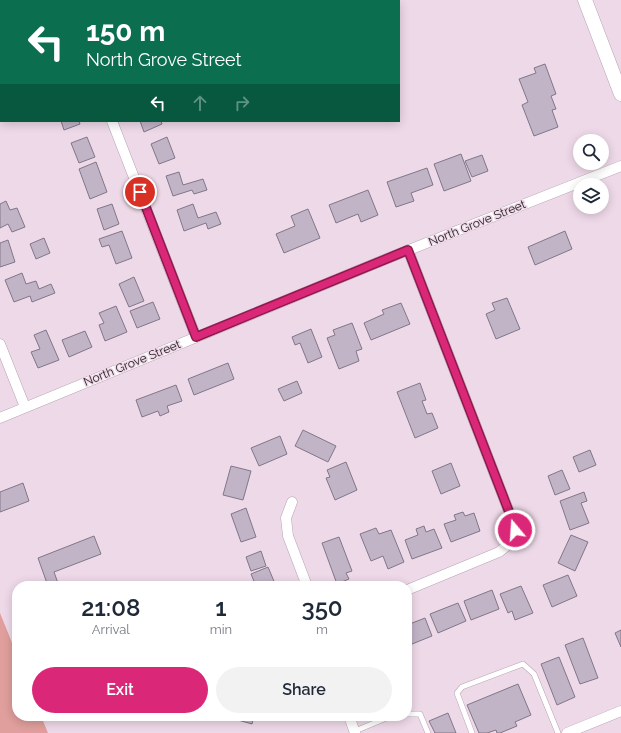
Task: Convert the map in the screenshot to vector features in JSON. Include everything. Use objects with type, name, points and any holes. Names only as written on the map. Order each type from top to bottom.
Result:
[{"type":"main road","points":[[586,0],[621,94]]},
{"type":"street","points":[[112,122],[196,337]]},
{"type":"street","name":"North Grove Street","points":[[0,418],[408,250],[621,166]]},
{"type":"street","points":[[408,250],[515,530],[511,543],[499,552],[412,588]]},
{"type":"street","points":[[0,344],[25,407]]},
{"type":"street","points":[[292,502],[286,518],[288,536],[305,581]]},
{"type":"street","points":[[567,733],[621,711]]},
{"type":"street","points":[[351,721],[355,732]]},
{"type":"lane","points":[[472,733],[457,693],[462,687],[523,664],[534,674],[558,733]]},
{"type":"lane","points":[[412,714],[420,714],[428,733]]},
{"type":"lane","points":[[355,732],[380,721]]},
{"type":"shaded area","points":[[0,613],[12,643],[12,721],[43,721],[48,733],[0,733]]},
{"type":"building","points":[[545,64],[556,94],[551,96],[556,109],[552,110],[558,127],[534,136],[522,105],[528,102],[519,79],[536,73],[534,68]]},
{"type":"building","points":[[61,122],[79,122],[80,124],[64,130]]},
{"type":"building","points":[[140,122],[161,122],[162,124],[144,132]]},
{"type":"building","points":[[87,137],[95,157],[79,163],[71,143]]},
{"type":"building","points":[[167,137],[175,158],[159,164],[151,144]]},
{"type":"building","points":[[461,154],[471,181],[444,191],[434,164]]},
{"type":"building","points":[[482,155],[488,171],[472,177],[465,161]]},
{"type":"building","points":[[96,162],[107,192],[90,199],[79,169]]},
{"type":"building","points":[[427,168],[433,185],[411,193],[414,201],[396,207],[387,182]]},
{"type":"building","points":[[179,172],[183,185],[203,179],[207,190],[194,194],[192,190],[173,196],[166,176]]},
{"type":"building","points":[[368,190],[378,215],[361,222],[358,214],[336,223],[329,205]]},
{"type":"building","points":[[6,201],[10,210],[17,208],[25,227],[12,232],[8,224],[0,228],[0,204]]},
{"type":"building","points":[[112,204],[119,224],[104,230],[97,209]]},
{"type":"building","points":[[193,204],[198,218],[216,212],[221,224],[208,229],[206,223],[184,231],[177,210]]},
{"type":"building","points":[[308,209],[320,238],[284,253],[276,234],[295,226],[291,216]]},
{"type":"building","points":[[122,231],[132,258],[116,264],[109,245],[102,247],[99,239]]},
{"type":"building","points":[[565,231],[572,249],[535,265],[528,247]]},
{"type":"building","points":[[44,238],[50,253],[36,259],[30,244]]},
{"type":"building","points":[[8,240],[15,262],[0,267],[0,243]]},
{"type":"building","points":[[22,273],[26,284],[36,281],[39,289],[51,284],[55,293],[32,302],[30,296],[14,302],[5,280]]},
{"type":"building","points":[[134,277],[144,301],[129,307],[119,284]]},
{"type":"building","points":[[507,298],[520,329],[496,339],[486,314],[495,310],[492,303]]},
{"type":"building","points":[[153,302],[160,319],[137,328],[130,311]]},
{"type":"building","points":[[401,303],[410,324],[371,340],[364,323],[384,314],[382,310]]},
{"type":"building","points":[[116,306],[127,332],[105,341],[99,325],[104,323],[99,313]]},
{"type":"building","points":[[352,323],[362,349],[356,351],[359,361],[339,369],[327,338],[335,335],[333,330]]},
{"type":"building","points":[[311,329],[322,357],[308,363],[300,343],[295,345],[292,337]]},
{"type":"building","points":[[46,330],[59,360],[38,368],[31,352],[40,349],[34,335]]},
{"type":"building","points":[[85,331],[92,347],[69,357],[62,340]]},
{"type":"building","points":[[228,363],[234,379],[194,395],[188,379]]},
{"type":"building","points":[[297,381],[302,393],[284,401],[278,389]]},
{"type":"building","points":[[420,383],[426,400],[422,401],[427,414],[432,413],[438,428],[415,438],[397,392]]},
{"type":"building","points":[[176,385],[182,401],[167,406],[169,412],[160,416],[158,411],[142,417],[136,400]]},
{"type":"building","points":[[303,430],[336,446],[328,462],[295,446]]},
{"type":"building","points":[[280,436],[287,454],[259,466],[251,448]]},
{"type":"building","points":[[590,450],[596,465],[579,472],[573,457]]},
{"type":"building","points":[[346,462],[357,490],[335,500],[326,478],[330,477],[327,470]]},
{"type":"building","points":[[451,463],[460,486],[441,494],[432,471]]},
{"type":"building","points":[[231,466],[251,471],[243,500],[223,495]]},
{"type":"building","points":[[562,470],[570,489],[555,495],[548,476]]},
{"type":"building","points":[[23,483],[29,501],[0,512],[0,492]]},
{"type":"building","points":[[584,492],[587,501],[581,503],[589,523],[570,530],[560,501]]},
{"type":"building","points":[[246,508],[256,537],[241,542],[231,514]]},
{"type":"building","points":[[463,512],[465,516],[474,513],[480,531],[451,542],[444,524],[456,520],[454,515]]},
{"type":"building","points":[[424,526],[426,532],[434,529],[442,548],[412,559],[405,540],[418,535],[416,529]]},
{"type":"building","points":[[376,528],[379,534],[391,530],[404,562],[388,569],[383,556],[371,561],[360,534]]},
{"type":"building","points":[[571,535],[588,542],[575,571],[558,563]]},
{"type":"building","points":[[94,536],[101,554],[54,572],[57,581],[46,581],[38,558]]},
{"type":"building","points":[[339,537],[352,571],[346,573],[349,579],[344,581],[336,581],[322,543]]},
{"type":"building","points":[[261,551],[266,566],[251,571],[246,557]]},
{"type":"building","points":[[268,567],[274,581],[254,581],[251,574]]},
{"type":"building","points":[[568,575],[577,596],[552,607],[543,585]]},
{"type":"building","points":[[521,586],[533,613],[515,620],[512,611],[508,613],[500,594]]},
{"type":"building","points":[[492,590],[499,609],[471,620],[464,601]]},
{"type":"building","points":[[458,603],[466,621],[438,633],[430,614]]},
{"type":"building","points":[[425,618],[432,636],[412,644],[412,623]]},
{"type":"building","points":[[621,630],[621,647],[615,633]]},
{"type":"building","points":[[583,638],[598,678],[580,684],[565,645]]},
{"type":"building","points":[[559,657],[575,697],[557,705],[541,664]]},
{"type":"building","points":[[518,684],[531,715],[515,722],[517,726],[500,733],[497,733],[496,730],[487,733],[479,733],[467,705]]},
{"type":"building","points":[[448,713],[456,733],[435,733],[429,721]]},
{"type":"building","points":[[242,721],[253,721],[252,724]]},
{"type":"route","points":[[140,192],[196,337],[408,250],[515,530]]}]
